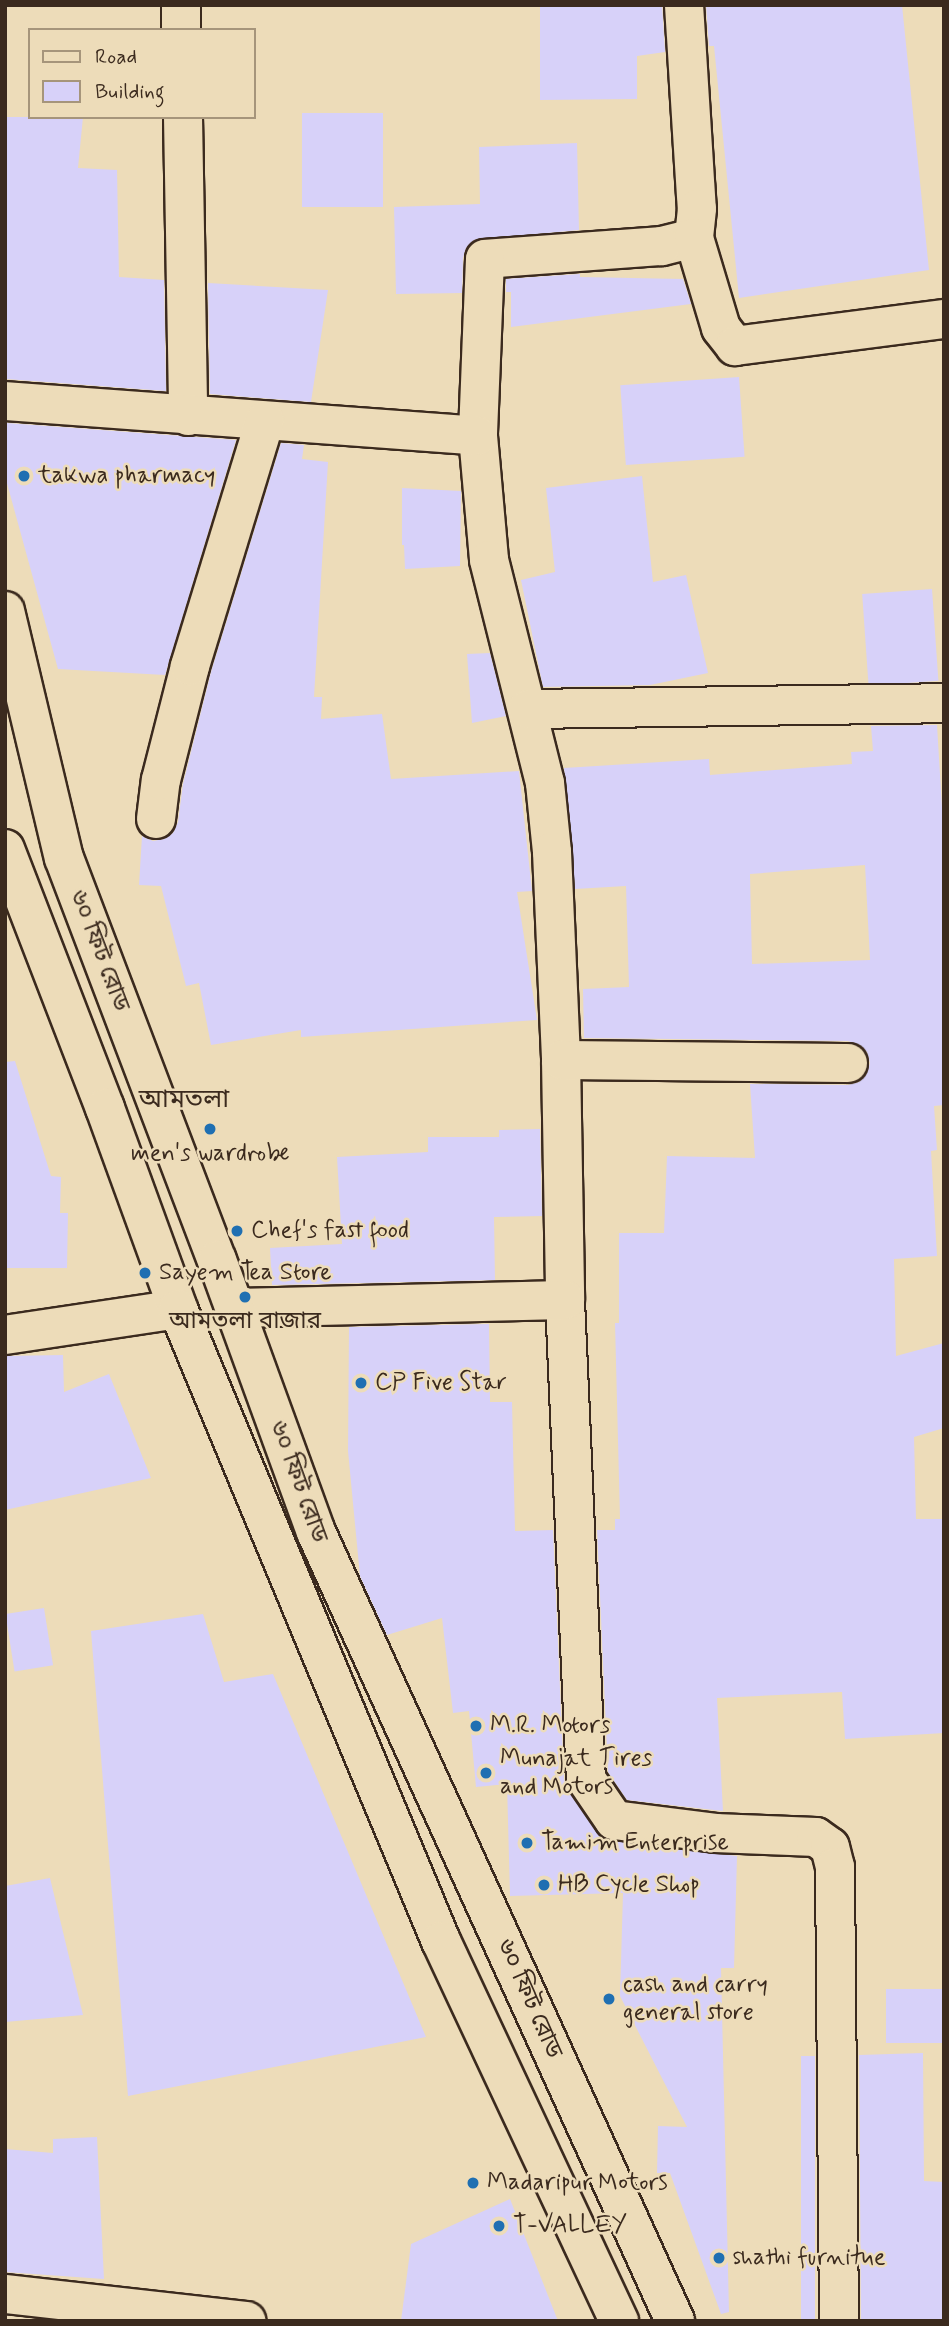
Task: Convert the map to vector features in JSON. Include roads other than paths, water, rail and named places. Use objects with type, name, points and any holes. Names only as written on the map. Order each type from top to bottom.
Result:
[{"type":"street","points":[[181,5],[181,28]]},
{"type":"street","points":[[684,5],[697,209],[694,238],[721,328],[735,346],[944,319]]},
{"type":"street","points":[[183,119],[188,416]]},
{"type":"street","points":[[694,238],[662,246],[485,259],[478,436],[489,561],[545,783],[552,852],[561,1060],[565,1300],[586,1779],[614,1820],[715,1833],[816,1838],[830,1847],[835,1867],[839,2321]]},
{"type":"street","points":[[5,401],[478,436]]},
{"type":"street","points":[[156,819],[161,780],[190,666],[265,421]]},
{"type":"street","name":"৬০ ফিট রোড","points":[[5,611],[64,858],[217,1259],[316,1532],[675,2321]]},
{"type":"street","points":[[528,709],[944,702]]},
{"type":"street","name":"৬০ ফিট রোড","points":[[5,849],[105,1108],[178,1309],[441,1941],[618,2321]]},
{"type":"street","points":[[561,1060],[848,1063]]},
{"type":"street","points":[[163,1270],[217,1259]]},
{"type":"street","points":[[235,1308],[565,1300]]},
{"type":"street","points":[[5,1335],[178,1309]]},
{"type":"street","points":[[5,2294],[33,2295],[246,2321]]},
{"type":"place","name":"takwa pharmacy","points":[[24,476]]},
{"type":"place","name":"men's wardrobe","points":[[210,1129]]},
{"type":"place","name":"Chef's fast food","points":[[237,1231]]},
{"type":"place","name":"Sayem Tea Store","points":[[145,1273]]},
{"type":"place","name":"আমতলা বাজার","points":[[245,1297]]},
{"type":"place","name":"CP Five Star","points":[[361,1383]]},
{"type":"place","name":"M.R. Motors","points":[[476,1726]]},
{"type":"place","name":"Munajat Tires and Motors","points":[[486,1773]]},
{"type":"place","name":"Tamim Enterprise","points":[[527,1843]]},
{"type":"place","name":"HB Cycle Shop","points":[[544,1885]]},
{"type":"place","name":"cash and carry general store","points":[[609,1999]]},
{"type":"place","name":"Madaripur Motors","points":[[473,2183]]},
{"type":"place","name":"T-VALLEY","points":[[499,2226]]},
{"type":"place","name":"shathi furnitue","points":[[719,2258]]},
{"type":"district","name":"আমতলা","points":[[184,1101]]}]
